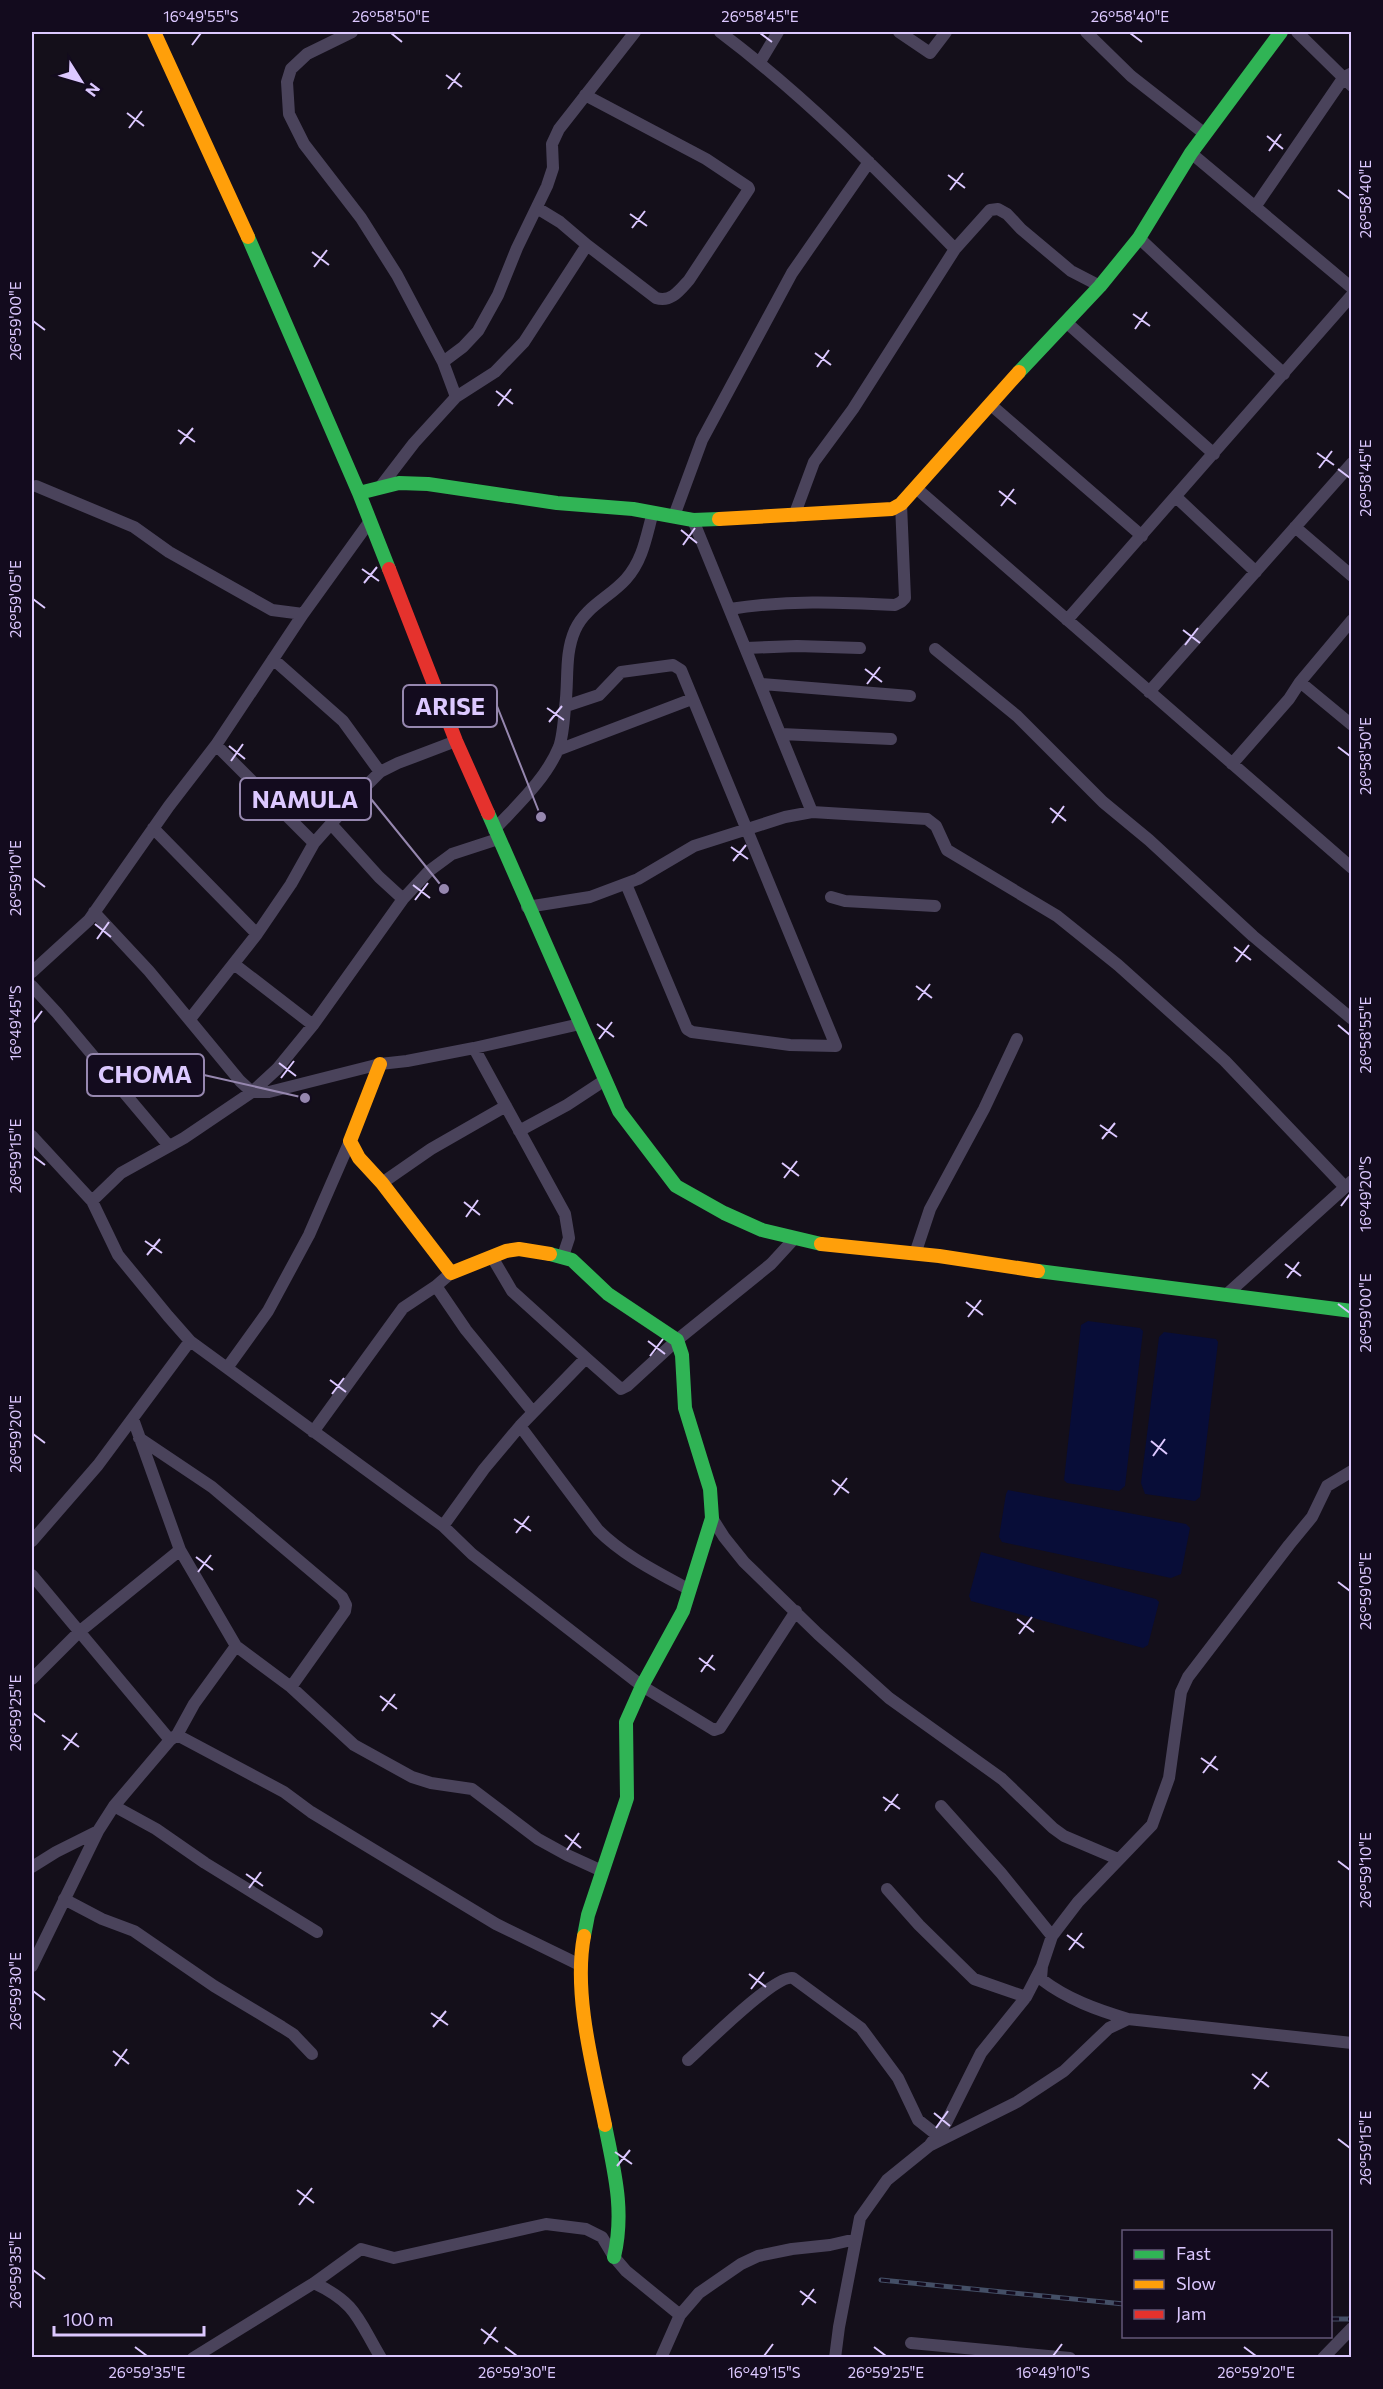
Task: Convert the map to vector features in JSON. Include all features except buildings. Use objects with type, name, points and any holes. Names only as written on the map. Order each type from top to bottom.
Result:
[{"type":"street","points":[[154,32],[222,177],[359,494],[456,741],[527,907],[619,1111],[676,1186],[762,1230],[794,1239],[1096,1280],[1352,1311]]},
{"type":"street","points":[[352,32],[307,54],[291,69],[287,82],[289,114],[304,144],[361,218],[396,275],[443,362],[456,397]]},
{"type":"street","points":[[443,362],[463,347],[478,331],[498,296],[517,248],[552,175],[552,144],[559,129],[635,32]]},
{"type":"street","points":[[720,32],[760,62],[869,162],[955,249]]},
{"type":"street","points":[[760,62],[778,32]]},
{"type":"street","points":[[899,32],[930,53],[946,32]]},
{"type":"street","points":[[1086,32],[1131,76],[1205,134]]},
{"type":"street","points":[[1255,207],[1349,79],[1297,32]]},
{"type":"street","points":[[359,494],[381,486],[399,483],[428,484],[557,503],[633,509],[693,520],[883,510],[901,504],[1042,346],[1100,286],[1139,238],[1191,153],[1274,34]]},
{"type":"street","points":[[537,208],[560,222],[656,298],[669,299],[677,294],[689,280],[748,189],[706,159],[585,95]]},
{"type":"street","points":[[1191,153],[1352,288]]},
{"type":"street","points":[[674,516],[702,440],[792,273],[869,162]]},
{"type":"street","points":[[794,516],[814,462],[853,409],[955,249],[990,210],[998,208],[1007,214],[1021,229],[1071,271],[1100,286]]},
{"type":"street","points":[[1139,238],[1284,374]]},
{"type":"street","points":[[381,486],[414,442],[456,397],[495,372],[524,342],[587,245]]},
{"type":"street","points":[[1067,620],[1352,296]]},
{"type":"street","points":[[1066,322],[1214,454]]},
{"type":"street","points":[[991,405],[1142,536]]},
{"type":"street","points":[[1149,692],[1352,463]]},
{"type":"street","points":[[36,486],[134,527],[169,552],[272,610],[303,614]]},
{"type":"street","points":[[916,488],[1232,764],[1349,860]]},
{"type":"street","points":[[1176,497],[1256,572]]},
{"type":"street","points":[[730,609],[766,603],[832,601],[895,605],[901,603],[905,598],[901,504]]},
{"type":"street","points":[[92,1201],[121,1173],[184,1138],[252,1092],[277,1069],[313,1024],[403,899],[440,861],[496,834],[543,774],[558,750],[566,706],[566,669],[575,631],[583,616],[620,585],[641,559],[653,513]]},
{"type":"street","points":[[693,520],[812,812]]},
{"type":"street","points":[[32,972],[89,920],[153,828],[216,745],[303,614],[370,521]]},
{"type":"street","points":[[1295,527],[1352,576]]},
{"type":"street","points":[[1232,764],[1289,699],[1300,682],[1352,620]]},
{"type":"street","points":[[746,648],[797,646],[860,648]]},
{"type":"street","points":[[935,649],[1017,716],[1103,802],[1149,840],[1269,950],[1352,1019]]},
{"type":"street","points":[[273,660],[343,721],[380,772]]},
{"type":"street","points":[[566,706],[599,695],[621,672],[673,665],[681,670],[836,1046],[789,1045],[692,1032],[687,1029],[626,884]]},
{"type":"street","points":[[1300,682],[1352,725]]},
{"type":"street","points":[[761,684],[910,696]]},
{"type":"street","points":[[558,750],[692,699]]},
{"type":"street","points":[[781,734],[891,739]]},
{"type":"street","points":[[190,1019],[257,934],[291,884],[314,843],[380,772],[398,762],[456,741]]},
{"type":"street","points":[[216,745],[314,843]]},
{"type":"street","points":[[527,907],[590,897],[626,884],[694,846],[747,827],[812,812],[915,817],[933,822],[947,850],[1056,916],[1086,938],[1145,989],[1233,1069],[1348,1184],[1226,1295]]},
{"type":"street","points":[[331,824],[379,877],[403,899]]},
{"type":"street","points":[[153,828],[257,934]]},
{"type":"street","points":[[831,897],[845,901],[935,906]]},
{"type":"street","points":[[94,912],[149,971],[240,1081],[252,1092],[269,1092],[380,1064],[474,1048],[580,1024]]},
{"type":"street","points":[[234,964],[313,1024]]},
{"type":"street","points":[[32,986],[169,1146]]},
{"type":"street","points":[[915,1254],[930,1209],[984,1110],[1017,1039]]},
{"type":"street","points":[[474,1048],[565,1214],[569,1238],[563,1256]]},
{"type":"street","points":[[227,1368],[268,1311],[309,1235],[350,1141],[380,1064]]},
{"type":"street","points":[[519,1131],[567,1105],[605,1080]]},
{"type":"street","points":[[382,1183],[431,1149],[506,1106]]},
{"type":"street","points":[[32,1136],[92,1201],[118,1255],[190,1341],[443,1526],[472,1554],[642,1686],[717,1730],[796,1611]]},
{"type":"street","points":[[350,1141],[359,1158],[382,1183],[451,1273]]},
{"type":"street","points":[[492,1257],[512,1291],[621,1389],[771,1264],[794,1239]]},
{"type":"street","points":[[313,1432],[403,1308],[451,1273],[506,1251],[519,1249],[563,1256],[576,1264],[609,1294],[677,1340],[682,1355],[685,1408],[707,1479],[712,1518],[744,1562],[889,1698],[1002,1779],[1053,1828],[1073,1842],[1118,1859]]},
{"type":"street","points":[[436,1286],[466,1330],[533,1412]]},
{"type":"street","points":[[32,1541],[98,1465],[190,1341]]},
{"type":"street","points":[[443,1526],[484,1469],[520,1426],[586,1358]]},
{"type":"street","points":[[133,1419],[180,1550],[236,1646],[291,1686],[335,1730],[378,1760],[412,1777],[431,1783],[472,1789],[538,1839],[602,1871]]},
{"type":"street","points":[[520,1426],[598,1530],[609,1541],[630,1557],[688,1589]]},
{"type":"street","points":[[139,1438],[212,1487],[342,1597],[346,1605],[345,1611],[291,1686]]},
{"type":"street","points":[[929,2146],[946,2123],[981,2053],[1026,1997],[1042,1966],[1052,1936],[1078,1902],[1152,1824],[1157,1815],[1169,1778],[1181,1692],[1188,1677],[1304,1528],[1327,1486],[1352,1471]]},
{"type":"street","points":[[614,2257],[620,2235],[619,2195],[586,2033],[580,1965],[588,1915],[627,1798],[626,1722],[642,1686],[683,1611],[712,1518]]},
{"type":"street","points":[[32,1679],[79,1632],[180,1550]]},
{"type":"street","points":[[32,1575],[79,1632],[173,1737],[284,1792],[311,1812],[496,1924],[580,1965]]},
{"type":"street","points":[[32,1966],[98,1831],[114,1806],[173,1737],[236,1646]]},
{"type":"street","points":[[114,1806],[156,1829],[205,1863],[317,1932]]},
{"type":"street","points":[[941,1806],[1001,1873],[1052,1936]]},
{"type":"street","points":[[32,1867],[98,1831]]},
{"type":"street","points":[[887,1889],[967,1974],[982,1983],[1026,1997]]},
{"type":"street","points":[[64,1899],[102,1919],[134,1931],[214,1986],[282,2027],[312,2055]]},
{"type":"street","points":[[1042,1966],[1041,1979],[1058,1992],[1100,2011],[1128,2019],[1352,2043]]},
{"type":"street","points":[[688,2060],[765,1992],[786,1977],[793,1978],[861,2028],[898,2078],[918,2120],[937,2135]]},
{"type":"street","points":[[835,2358],[838,2327],[860,2218],[887,2180],[929,2146],[1017,2102],[1064,2071],[1108,2028],[1128,2019]]},
{"type":"street","points":[[193,2358],[314,2283],[362,2249],[394,2259],[546,2224],[591,2230],[602,2237],[614,2257],[637,2282],[680,2315]]},
{"type":"street","points":[[661,2358],[680,2315],[699,2293],[734,2268],[758,2256],[856,2239]]},
{"type":"street","points":[[314,2283],[333,2292],[350,2305],[381,2358]]},
{"type":"street","points":[[1323,2358],[1352,2328]]},
{"type":"street","points":[[911,2343],[1070,2358]]},
{"type":"shaded area","points":[[1088,1321],[1140,1328],[1143,1331],[1125,1486],[1119,1491],[1067,1483],[1064,1480],[1081,1325]]},
{"type":"shaded area","points":[[1164,1332],[1216,1339],[1218,1342],[1200,1497],[1195,1501],[1145,1494],[1141,1483],[1159,1337]]},
{"type":"shaded area","points":[[1008,1490],[1186,1524],[1190,1528],[1181,1574],[1171,1578],[1002,1542],[999,1537]]},
{"type":"shaded area","points":[[981,1552],[1156,1599],[1159,1602],[1148,1645],[1143,1648],[971,1601],[969,1596]]},
{"type":"railway","points":[[881,2280],[1122,2304]]},
{"type":"railway","points":[[1332,2319],[1352,2319]]},
{"type":"traffic: fast","points":[[1019,372],[1100,286],[1139,238],[1191,153],[1281,32]]},
{"type":"traffic: fast","points":[[248,237],[359,493],[389,569]]},
{"type":"traffic: fast","points":[[359,493],[399,483],[428,484],[557,503],[633,509],[693,520],[719,519]]},
{"type":"traffic: fast","points":[[488,813],[619,1111],[676,1186],[724,1213],[762,1230],[821,1244]]},
{"type":"traffic: fast","points":[[550,1254],[572,1260],[608,1294],[677,1340],[682,1355],[685,1408],[710,1489],[712,1518],[683,1611],[642,1686],[626,1722],[627,1798],[588,1915],[584,1936]]},
{"type":"traffic: fast","points":[[1038,1271],[1352,1311]]},
{"type":"traffic: fast","points":[[605,2125],[617,2191],[618,2223],[614,2257]]},
{"type":"traffic: slow","points":[[154,32],[248,237]]},
{"type":"traffic: slow","points":[[719,519],[892,509],[901,504],[1019,372]]},
{"type":"traffic: slow","points":[[380,1064],[350,1141],[359,1158],[382,1183],[451,1273],[506,1251],[519,1249],[550,1254]]},
{"type":"traffic: slow","points":[[821,1244],[939,1256],[1038,1271]]},
{"type":"traffic: slow","points":[[584,1936],[581,1958],[583,2006],[590,2055],[605,2125]]},
{"type":"traffic: jam","points":[[389,569],[456,741],[488,813]]},
{"type":"place","name":"ARISE","points":[[541,817]]},
{"type":"place","name":"NAMULA","points":[[444,889]]},
{"type":"place","name":"CHOMA","points":[[305,1098]]}]
